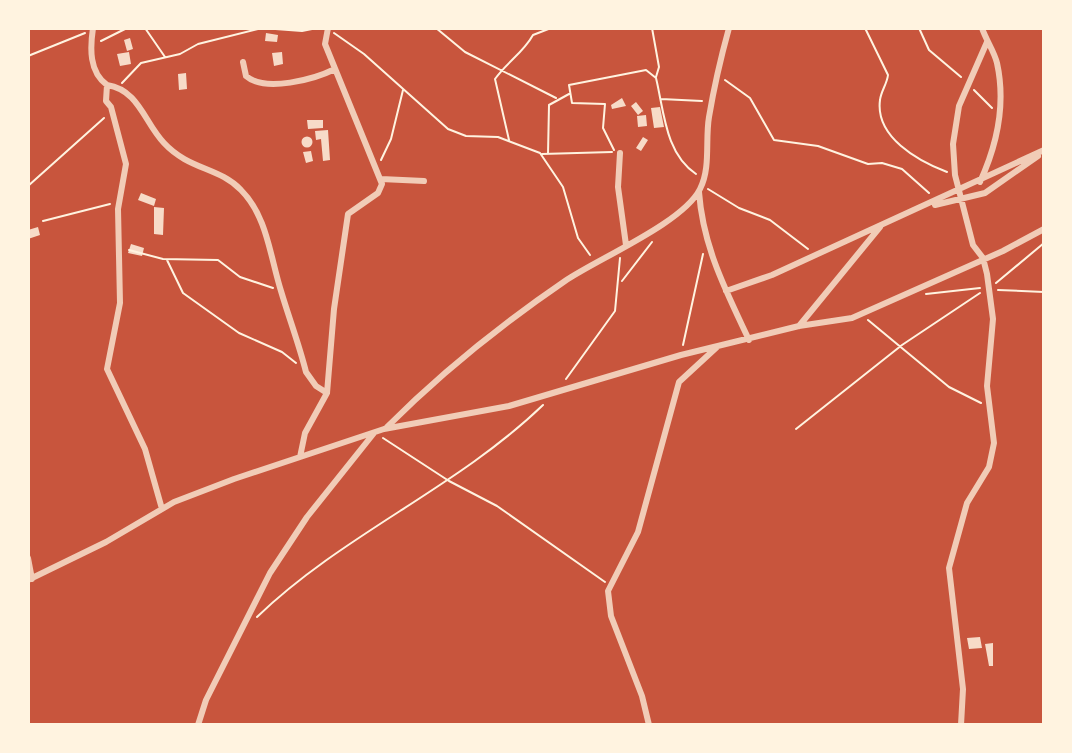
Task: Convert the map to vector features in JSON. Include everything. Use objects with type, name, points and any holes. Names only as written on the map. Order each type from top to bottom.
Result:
[{"type":"street","points":[[300,457],[305,433],[327,393],[345,225],[352,209],[378,193],[380,176],[324,40],[328,28]]},
{"type":"street","points":[[721,28],[725,41]]},
{"type":"street","points":[[384,429],[450,368],[541,298],[596,261],[663,223],[699,192],[703,182],[712,104],[729,28]]},
{"type":"street","points":[[977,183],[995,146],[999,115],[996,60],[982,28]]},
{"type":"street","points":[[93,29],[92,44],[98,78],[107,85],[117,86],[140,105],[157,135],[178,157],[201,170],[226,178],[248,198],[261,220],[306,372],[316,386],[327,393]]},
{"type":"street","points":[[961,725],[963,689],[950,559],[967,503],[989,467],[994,443],[987,375],[993,319],[983,258],[973,245],[955,174],[954,134],[959,106],[987,42]]},
{"type":"street","points":[[243,62],[246,76],[262,84],[306,81],[335,69]]},
{"type":"street","points":[[107,85],[106,101],[111,107],[126,164],[119,201],[120,303],[107,369],[145,449],[162,509]]},
{"type":"street","points":[[925,206],[963,199],[1003,184],[1044,151]]},
{"type":"street","points":[[726,291],[815,255],[1044,151]]},
{"type":"street","points":[[618,152],[618,187],[625,245]]},
{"type":"street","points":[[955,174],[977,183]]},
{"type":"street","points":[[380,176],[424,181]]},
{"type":"street","points":[[699,192],[706,241],[749,340]]},
{"type":"street","points":[[799,326],[883,225]]},
{"type":"street","points":[[28,558],[30,580],[162,509],[222,483],[384,429],[509,406],[681,355],[861,314],[904,297],[1044,229]]},
{"type":"street","points":[[649,725],[642,696],[611,616],[609,585],[627,560],[638,532],[679,382],[718,346]]},
{"type":"street","points":[[198,725],[206,700],[283,552],[374,433]]},
{"type":"path","points":[[92,44],[127,28]]},
{"type":"path","points":[[145,28],[166,58]]},
{"type":"path","points":[[117,86],[141,63],[166,58],[242,30],[317,28]]},
{"type":"path","points":[[328,28],[404,88],[428,113],[457,133],[509,141],[548,155],[618,152],[603,128],[605,104],[572,103],[569,94],[572,83],[646,70],[656,78]]},
{"type":"path","points":[[436,28],[465,52],[490,62],[500,71],[556,98],[569,94]]},
{"type":"path","points":[[509,141],[495,83],[500,71],[527,47],[533,35],[551,28]]},
{"type":"path","points":[[652,28],[659,67],[656,78],[660,99],[673,146],[690,170],[739,208],[770,220],[815,255]]},
{"type":"path","points":[[865,28],[888,75],[880,101],[889,132],[914,156],[955,174]]},
{"type":"path","points":[[919,28],[929,50],[999,115]]},
{"type":"path","points":[[28,56],[93,29]]},
{"type":"path","points":[[718,74],[750,98],[774,140],[818,146],[868,164],[882,163],[902,169],[937,201]]},
{"type":"path","points":[[380,176],[404,88]]},
{"type":"path","points":[[548,155],[547,115],[556,98]]},
{"type":"path","points":[[660,99],[712,104]]},
{"type":"path","points":[[28,186],[95,127],[111,107]]},
{"type":"path","points":[[538,152],[563,187],[584,250],[596,261]]},
{"type":"path","points":[[43,221],[119,201]]},
{"type":"path","points":[[620,282],[663,223]]},
{"type":"path","points":[[681,355],[706,241]]},
{"type":"path","points":[[796,429],[902,345],[989,287],[1044,243]]},
{"type":"path","points":[[240,634],[285,592],[499,445],[556,392],[615,311],[620,282],[619,262],[625,245]]},
{"type":"path","points":[[121,247],[167,260],[218,260],[240,277],[281,292]]},
{"type":"path","points":[[167,260],[183,293],[239,333],[282,352],[306,372]]},
{"type":"path","points":[[904,297],[989,287],[1006,292],[1044,292]]},
{"type":"path","points":[[861,314],[949,387],[991,406]]},
{"type":"path","points":[[374,433],[449,481],[497,506],[609,585]]},
{"type":"building","points":[[266,33],[278,35],[277,42],[265,41]]},
{"type":"building","points":[[130,38],[133,49],[127,51],[124,40]]},
{"type":"building","points":[[129,52],[131,64],[120,66],[117,54]]},
{"type":"building","points":[[282,52],[283,64],[274,66],[272,53]]},
{"type":"building","points":[[186,73],[187,89],[179,90],[178,74]]},
{"type":"building","points":[[622,98],[626,106],[612,109],[611,105]]},
{"type":"building","points":[[636,102],[643,111],[638,115],[631,106]]},
{"type":"building","points":[[660,107],[664,127],[654,128],[651,108]]},
{"type":"building","points":[[646,115],[647,126],[638,127],[637,116]]},
{"type":"building","points":[[307,120],[323,120],[323,128],[308,129]]},
{"type":"building","points":[[328,130],[330,160],[323,161],[321,139],[316,140],[315,131]]},
{"type":"building","points":[[307,137],[312,142],[307,147],[302,142]]},
{"type":"building","points":[[643,137],[648,140],[641,151],[636,148]]},
{"type":"building","points":[[311,151],[313,161],[306,163],[303,152]]},
{"type":"building","points":[[141,193],[156,199],[154,206],[138,200]]},
{"type":"building","points":[[154,207],[164,208],[163,235],[154,234]]},
{"type":"building","points":[[38,227],[40,235],[28,239],[28,230]]},
{"type":"building","points":[[131,244],[144,248],[142,256],[128,253]]},
{"type":"building","points":[[980,637],[982,648],[969,649],[967,638]]},
{"type":"building","points":[[993,643],[993,666],[989,666],[985,644]]}]
